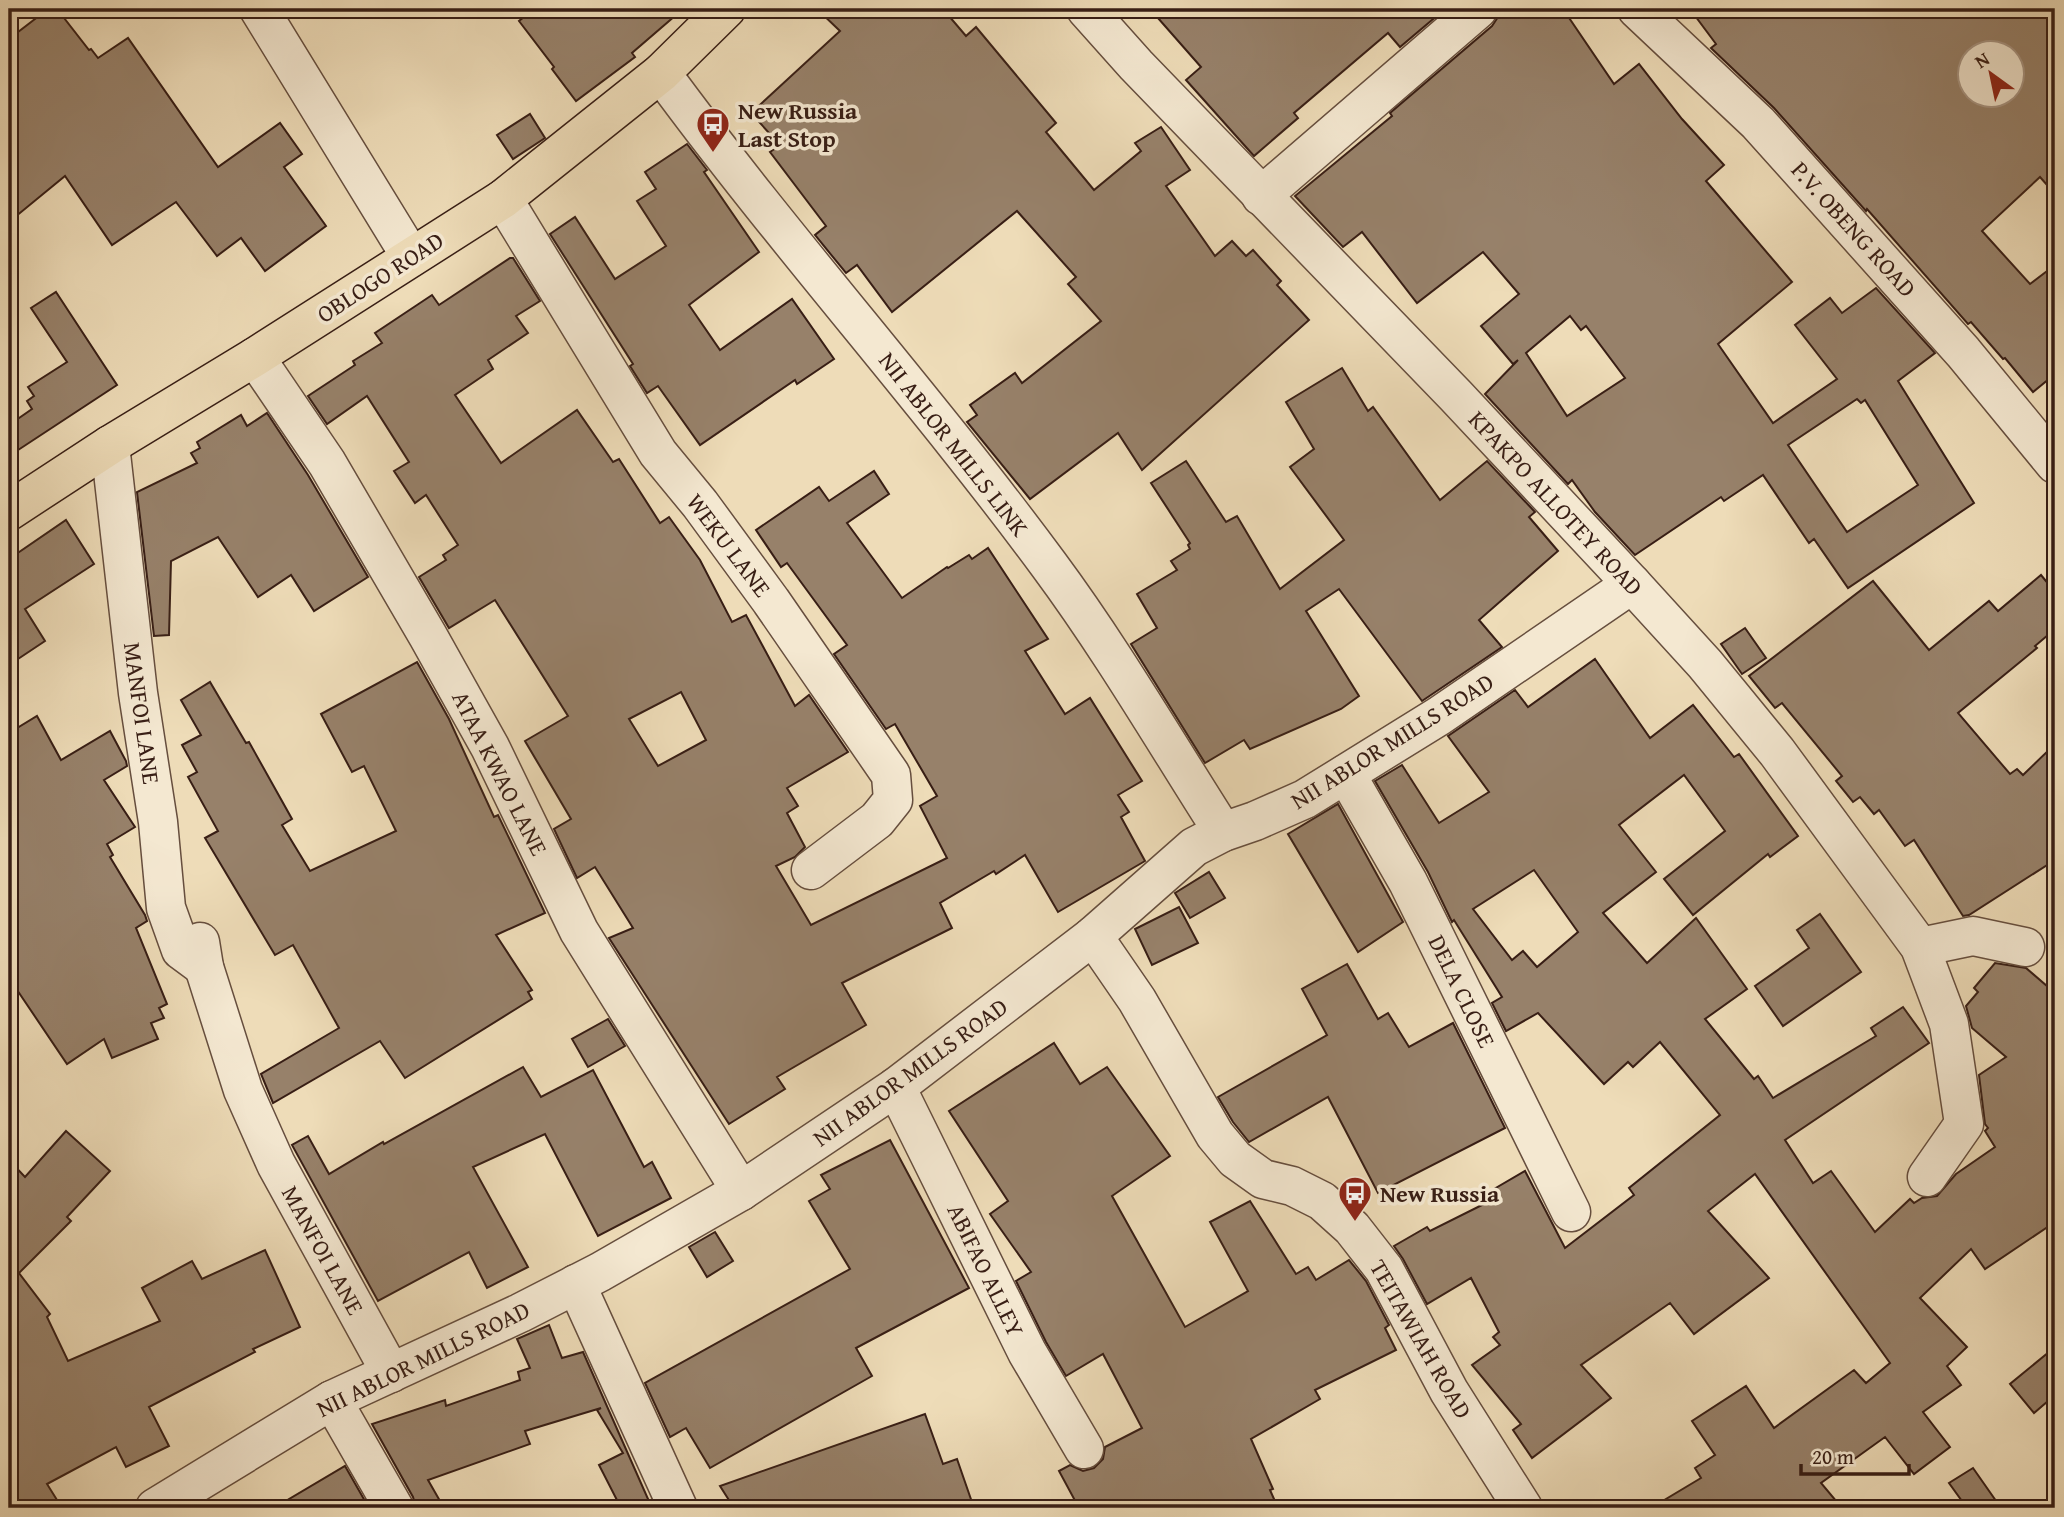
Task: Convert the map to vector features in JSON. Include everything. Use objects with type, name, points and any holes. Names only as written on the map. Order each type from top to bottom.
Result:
[{"type":"main road","name":"OBLOGO ROAD","points":[[9,511],[503,199],[661,73],[726,9]]},
{"type":"street","points":[[259,9],[411,257]]},
{"type":"street","name":"KPAKPO ALLOTEY ROAD","points":[[1086,9],[1261,196],[1456,396],[1706,664],[1777,752],[1920,947],[1949,1024],[1964,1124],[1927,1177]]},
{"type":"street","points":[[1261,196],[1478,9]]},
{"type":"street","name":"P.V. OBENG ROAD","points":[[1637,9],[1758,122],[1963,352],[2055,464]]},
{"type":"street","name":"NII ABLOR MILLS LINK","points":[[661,73],[718,150],[1050,566],[1223,832]]},
{"type":"street","name":"WEKU LANE","points":[[503,199],[658,453],[700,504],[771,601],[891,775],[893,800],[877,820],[811,870]]},
{"type":"street","name":"ATAA KWAO LANE","points":[[255,357],[327,463],[428,636],[490,747],[579,931],[741,1191]]},
{"type":"street","name":"MANFOI LANE","points":[[110,445],[138,693],[158,822],[166,908],[181,950],[204,967]]},
{"type":"street","name":"NII ABLOR MILLS ROAD","points":[[155,1508],[332,1401],[576,1284],[741,1191],[896,1087],[1093,936],[1195,847],[1223,832],[1305,799],[1439,716],[1632,584]]},
{"type":"street","name":"DELA CLOSE","points":[[1346,774],[1408,883],[1571,1212]]},
{"type":"street","name":"MANFOI LANE","points":[[198,925],[204,967],[243,1090],[276,1164],[391,1373]]},
{"type":"street","name":"TEITAWIAH ROAD","points":[[1093,936],[1136,1000],[1215,1135],[1235,1159],[1263,1179],[1292,1186],[1322,1201],[1352,1228],[1384,1269],[1449,1391],[1523,1508]]},
{"type":"street","points":[[1920,947],[1973,936],[2025,947]]},
{"type":"street","name":"ABIFAO ALLEY","points":[[896,1087],[1027,1352],[1084,1449]]},
{"type":"street","points":[[576,1284],[678,1508]]},
{"type":"street","points":[[332,1401],[394,1508]]},
{"type":"building","points":[[48,9],[57,9],[98,58],[128,38],[218,167],[280,123],[302,154],[284,167],[326,226],[265,271],[241,238],[217,256],[176,202],[112,245],[65,176],[9,222],[9,39]]},
{"type":"building","points":[[534,9],[683,9],[632,53],[635,57],[576,101],[519,21]]},
{"type":"building","points":[[817,9],[943,9],[966,36],[976,27],[1056,123],[1046,132],[1094,190],[1141,151],[1135,143],[1161,127],[1190,170],[1166,186],[1215,256],[1232,241],[1246,256],[1253,250],[1281,281],[1277,285],[1309,320],[1142,470],[1118,433],[1030,499],[967,422],[977,415],[970,405],[1015,373],[1022,383],[1101,321],[1068,284],[1076,277],[1017,211],[892,312],[857,265],[846,273],[815,235],[826,226],[770,152],[780,145],[751,113],[840,31]]},
{"type":"building","points":[[1150,9],[1445,9],[1400,47],[1388,33],[1294,113],[1298,118],[1254,156],[1186,80],[1201,67]]},
{"type":"building","points":[[1499,9],[1563,9],[1614,84],[1639,64],[1682,119],[1724,165],[1706,181],[1792,282],[1718,344],[1773,423],[1837,379],[1795,325],[1830,298],[1842,313],[1876,288],[1935,353],[1898,381],[1974,503],[1848,588],[1814,539],[1809,543],[1763,475],[1724,501],[1721,497],[1635,555],[1595,512],[1572,480],[1568,484],[1485,394],[1518,360],[1513,364],[1481,326],[1519,294],[1483,252],[1417,303],[1362,232],[1343,247],[1295,196],[1392,116],[1390,113],[1492,26],[1498,17]],"holes":[[[1570,316],[1581,330],[1586,326],[1625,378],[1567,416],[1526,353]],[[1857,399],[1861,403],[1865,400],[1918,485],[1847,532],[1788,445]]]},
{"type":"building","points":[[1690,9],[2055,9],[2055,194],[2040,177],[1982,231],[2030,284],[2055,265],[2055,374],[2033,392],[2005,358],[2003,359],[1971,322],[1968,324],[1774,108],[1711,48],[1716,44]]},
{"type":"building","points":[[530,114],[545,138],[513,159],[497,135]]},
{"type":"building","points":[[687,144],[707,170],[704,172],[759,252],[689,305],[720,350],[792,299],[834,359],[797,384],[795,380],[700,445],[658,386],[647,393],[630,366],[633,364],[550,234],[575,217],[615,279],[666,246],[637,201],[656,189],[645,172]]},
{"type":"building","points":[[513,258],[540,301],[516,316],[528,333],[488,360],[493,369],[455,395],[501,463],[577,410],[613,462],[619,459],[660,523],[669,517],[700,560],[732,622],[746,615],[795,706],[809,695],[848,752],[787,788],[798,806],[787,813],[805,847],[795,857],[776,866],[811,925],[947,858],[920,806],[937,796],[895,724],[886,729],[834,654],[847,645],[787,563],[781,567],[756,530],[819,487],[829,501],[874,471],[889,494],[847,523],[902,598],[947,567],[969,555],[972,559],[988,548],[1048,639],[1025,651],[1065,714],[1090,698],[1142,781],[1118,795],[1129,812],[1121,817],[1145,861],[1058,912],[1025,855],[996,874],[994,871],[940,903],[952,928],[842,983],[866,1025],[777,1077],[785,1089],[729,1124],[609,938],[633,928],[595,867],[577,878],[554,829],[571,819],[525,741],[568,716],[495,600],[449,628],[419,577],[446,560],[443,555],[458,545],[426,495],[415,503],[394,471],[409,462],[367,396],[327,424],[308,396],[355,365],[353,361],[382,343],[375,333],[432,295],[439,305]],"holes":[[[681,692],[706,740],[658,766],[629,719]]]},
{"type":"building","points":[[56,292],[117,385],[9,456],[9,425],[32,409],[27,401],[34,396],[28,387],[67,362],[31,308]]},
{"type":"building","points":[[1342,368],[1368,411],[1373,407],[1440,500],[1487,461],[1535,512],[1529,517],[1558,551],[1479,620],[1502,647],[1422,701],[1339,589],[1306,611],[1359,696],[1341,709],[1250,749],[1244,740],[1205,763],[1131,644],[1157,628],[1137,594],[1177,570],[1171,561],[1190,549],[1190,543],[1151,483],[1186,461],[1226,522],[1237,516],[1280,589],[1344,540],[1290,467],[1314,449],[1286,402]]},
{"type":"building","points":[[267,413],[308,475],[368,577],[314,611],[291,575],[258,597],[218,537],[171,561],[169,635],[154,636],[137,492],[197,463],[191,453],[200,448],[197,442],[241,415],[247,426]]},
{"type":"building","points":[[66,520],[94,564],[25,609],[45,641],[9,665],[9,559]]},
{"type":"building","points":[[2041,575],[2055,592],[2055,629],[2035,646],[2037,648],[1958,713],[2010,774],[2017,769],[2023,775],[2055,744],[2055,860],[1969,915],[1963,916],[1914,840],[1905,846],[1879,810],[1874,814],[1860,797],[1853,802],[1836,781],[1842,776],[1782,703],[1775,708],[1749,676],[1873,581],[1929,650],[1989,601],[1998,611]]},
{"type":"building","points":[[1745,628],[1766,658],[1742,674],[1721,644]]},
{"type":"building","points":[[1595,659],[1650,738],[1693,705],[1734,757],[1739,754],[1798,836],[1770,857],[1768,854],[1693,915],[1664,879],[1725,831],[1684,775],[1619,825],[1656,872],[1603,913],[1647,963],[1696,918],[1747,989],[1705,1019],[1754,1079],[1758,1076],[1773,1098],[1876,1036],[1871,1028],[1903,1007],[1929,1043],[1785,1140],[1813,1183],[1831,1171],[1875,1232],[1910,1199],[1914,1203],[1922,1198],[1937,1196],[1956,1174],[1995,1147],[1985,1131],[1988,1128],[1985,1124],[1979,1075],[2006,1057],[1972,1028],[1966,1006],[1978,992],[1974,988],[1995,963],[2026,968],[2055,993],[2055,1222],[1985,1269],[1971,1249],[1920,1298],[1967,1347],[1947,1366],[1961,1385],[1923,1412],[1950,1447],[1914,1474],[1885,1437],[1821,1483],[1842,1508],[1651,1508],[1701,1478],[1695,1468],[1715,1455],[1692,1421],[1746,1386],[1774,1428],[1854,1370],[1866,1383],[1890,1363],[1755,1174],[1708,1211],[1769,1278],[1694,1334],[1670,1303],[1581,1365],[1611,1398],[1532,1458],[1513,1430],[1521,1424],[1472,1365],[1500,1345],[1493,1337],[1499,1332],[1471,1278],[1427,1304],[1394,1246],[1427,1227],[1430,1231],[1486,1203],[1482,1196],[1525,1171],[1565,1248],[1634,1195],[1629,1188],[1720,1115],[1660,1042],[1633,1067],[1628,1062],[1604,1084],[1538,1013],[1506,1031],[1492,1003],[1502,997],[1454,920],[1452,922],[1428,872],[1375,781],[1402,765],[1439,823],[1489,792],[1448,736],[1515,690],[1528,707]],"holes":[[[1534,870],[1578,932],[1537,967],[1523,951],[1512,960],[1473,909]]]},
{"type":"building","points":[[417,662],[449,719],[494,817],[498,815],[545,913],[496,935],[532,990],[528,992],[532,999],[405,1078],[380,1041],[273,1103],[261,1074],[339,1028],[293,945],[275,955],[205,838],[218,831],[188,777],[197,772],[182,745],[201,735],[181,700],[210,682],[246,743],[249,742],[292,819],[282,825],[310,871],[396,831],[364,766],[352,772],[321,714]]},
{"type":"building","points":[[37,716],[61,760],[110,731],[126,761],[127,766],[104,780],[135,827],[107,844],[113,855],[110,857],[145,915],[147,921],[136,928],[167,1004],[159,1008],[164,1018],[151,1023],[158,1039],[112,1058],[104,1039],[67,1064],[9,978],[9,733]]},
{"type":"building","points":[[1338,804],[1403,922],[1358,952],[1288,834]]},
{"type":"building","points":[[1209,872],[1225,898],[1190,918],[1175,893]]},
{"type":"building","points":[[1179,907],[1198,943],[1152,965],[1135,929]]},
{"type":"building","points":[[1820,914],[1861,972],[1783,1026],[1755,986],[1809,948],[1797,930]]},
{"type":"building","points":[[1347,964],[1378,1019],[1388,1013],[1409,1047],[1453,1023],[1505,1128],[1378,1193],[1328,1097],[1249,1142],[1218,1097],[1327,1035],[1302,989]]},
{"type":"building","points":[[608,1019],[625,1046],[588,1067],[572,1039]]},
{"type":"building","points":[[1054,1043],[1080,1084],[1107,1067],[1170,1156],[1112,1196],[1185,1327],[1248,1291],[1210,1222],[1250,1201],[1296,1274],[1308,1267],[1316,1280],[1349,1260],[1366,1281],[1389,1325],[1385,1328],[1396,1350],[1315,1390],[1320,1399],[1251,1439],[1273,1489],[1270,1490],[1278,1508],[1079,1508],[1059,1471],[1070,1465],[1083,1471],[1094,1468],[1103,1459],[1105,1447],[1142,1428],[1103,1354],[1066,1376],[1016,1281],[1031,1272],[990,1214],[1008,1201],[949,1111]]},
{"type":"building","points":[[523,1067],[541,1097],[593,1070],[644,1167],[652,1162],[671,1198],[598,1236],[545,1134],[473,1167],[528,1267],[487,1288],[469,1252],[378,1301],[292,1145],[308,1136],[329,1174]]},
{"type":"building","points":[[66,1131],[110,1171],[67,1217],[71,1221],[19,1273],[50,1314],[47,1317],[68,1361],[160,1321],[142,1288],[192,1261],[202,1279],[265,1250],[300,1327],[253,1349],[255,1352],[149,1407],[169,1446],[126,1467],[116,1447],[47,1484],[62,1508],[9,1508],[9,1160],[25,1177]]},
{"type":"building","points":[[890,1140],[969,1288],[856,1348],[872,1376],[710,1468],[686,1428],[670,1437],[645,1383],[850,1269],[809,1201],[830,1189],[821,1175]]},
{"type":"building","points":[[715,1232],[733,1261],[707,1277],[689,1247]]},
{"type":"building","points":[[549,1325],[562,1358],[583,1352],[652,1508],[621,1508],[599,1465],[623,1453],[597,1410],[601,1408],[525,1431],[530,1444],[428,1480],[444,1508],[416,1508],[413,1497],[372,1424],[445,1400],[446,1406],[520,1380],[518,1372],[530,1368],[517,1339]]},
{"type":"building","points":[[2055,1347],[2055,1395],[2034,1413],[2010,1384]]},
{"type":"building","points":[[925,1414],[943,1464],[957,1459],[974,1508],[734,1508],[720,1486]]},
{"type":"building","points":[[345,1466],[369,1508],[274,1508]]},
{"type":"building","points":[[1973,1468],[2001,1508],[1967,1508],[1949,1483]]},
{"type":"place","name":"New Russia Last Stop","points":[[713,154]]},
{"type":"place","name":"New Russia","points":[[1355,1223]]}]
